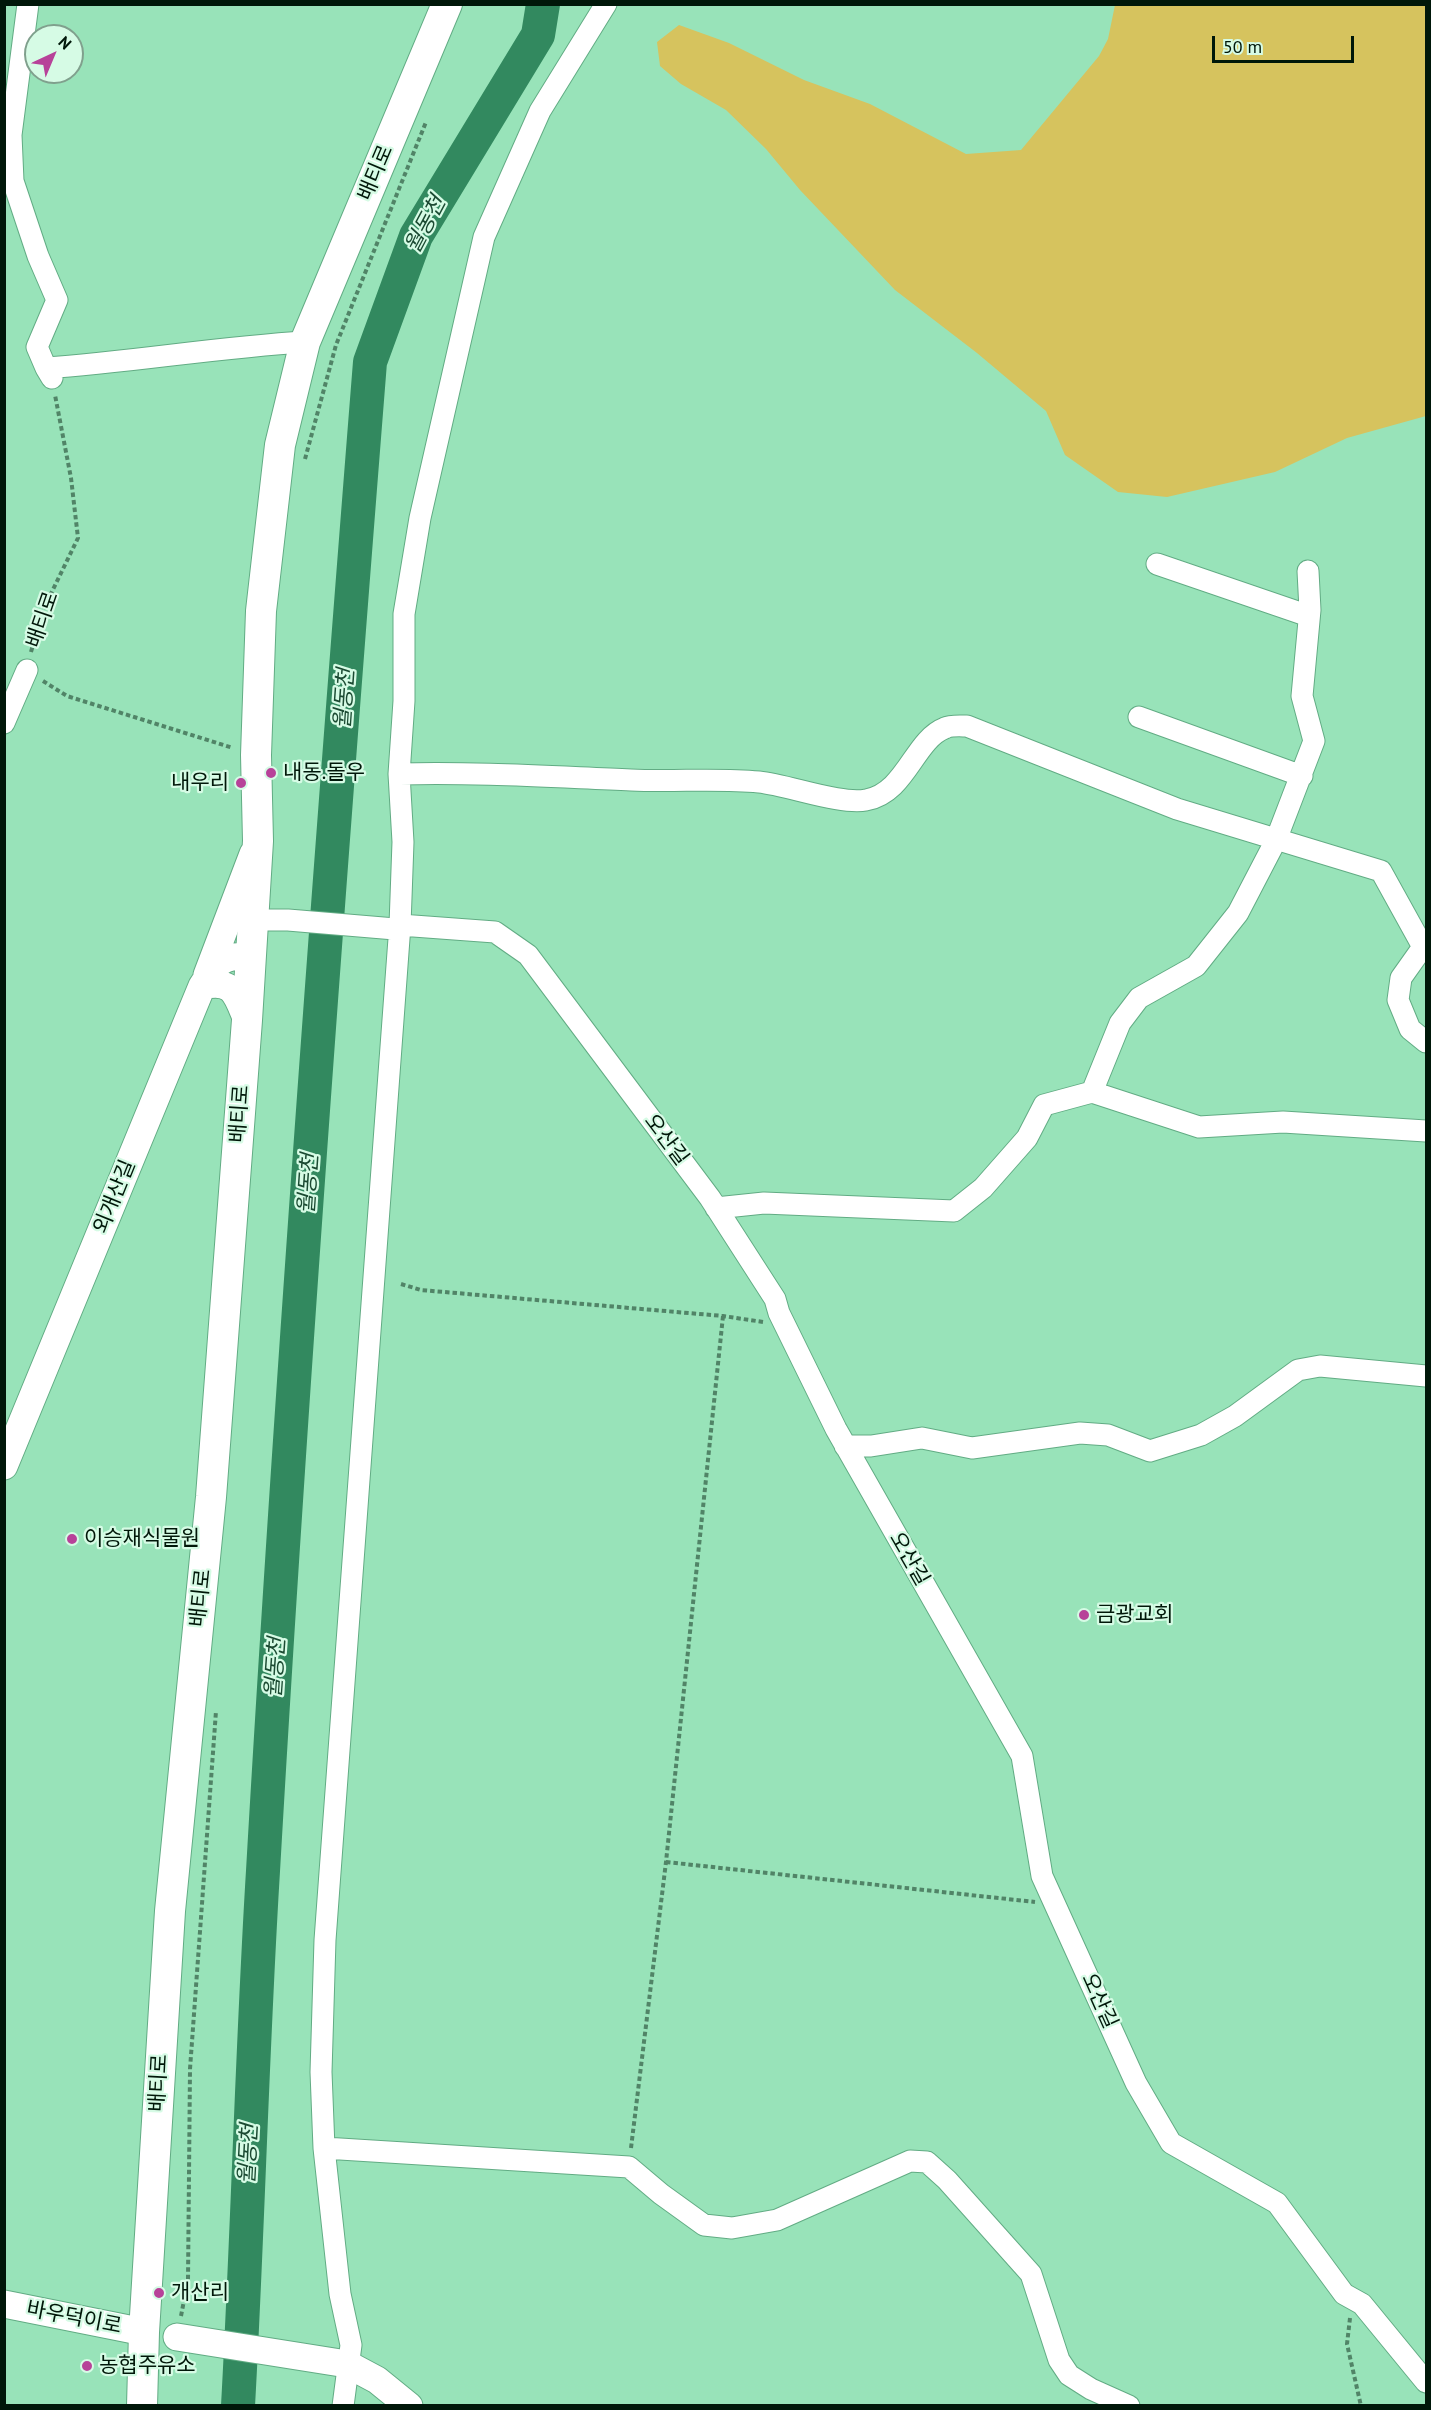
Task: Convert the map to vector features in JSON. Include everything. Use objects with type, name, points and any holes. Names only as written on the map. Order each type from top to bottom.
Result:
[{"type":"main road","name":"배티로","points":[[142,2406],[144,2332],[170,1911],[211,1497],[247,1020],[258,841],[256,755],[261,611],[279,445],[305,342],[447,4]]},
{"type":"street","points":[[28,4],[11,135],[13,182],[38,256],[57,300],[37,348],[49,373],[255,345],[305,342]]},
{"type":"street","points":[[343,2406],[345,2364],[351,2345],[340,2294],[324,2148],[321,2072],[326,1940],[403,842],[399,774],[404,701],[404,614],[420,518],[484,237],[540,111],[606,4]]},
{"type":"street","points":[[1156,564],[1309,616]]},
{"type":"street","points":[[1092,1092],[1120,1023],[1139,998],[1196,966],[1238,913],[1275,840],[1302,776],[1314,741],[1302,696],[1309,616],[1308,571]]},
{"type":"street","points":[[4,723],[27,670]]},
{"type":"street","points":[[1139,717],[1302,776]]},
{"type":"street","points":[[399,774],[453,772],[633,780],[729,780],[760,782],[852,802],[868,800],[889,791],[932,736],[945,727],[967,726],[1177,809],[1381,871],[1423,946],[1401,978],[1398,1000],[1410,1029],[1426,1042]]},
{"type":"street","points":[[202,986],[258,841]]},
{"type":"street","name":"오산길","points":[[252,920],[495,932],[528,955],[716,1208],[776,1299],[779,1313],[845,1446],[1022,1756],[1042,1876],[1136,2083],[1171,2143],[1277,2203],[1344,2294],[1362,2304],[1426,2382]]},
{"type":"street","name":"외개산길","points":[[4,1466],[202,986],[217,962],[230,957],[250,957]]},
{"type":"street","points":[[202,986],[218,982],[231,988],[247,1020]]},
{"type":"street","points":[[716,1208],[764,1203],[954,1211],[983,1188],[1028,1138],[1044,1105],[1092,1092],[1199,1127],[1283,1122],[1426,1131]]},
{"type":"street","points":[[845,1446],[871,1446],[922,1438],[972,1448],[1080,1433],[1108,1435],[1150,1451],[1202,1436],[1235,1416],[1298,1370],[1320,1366],[1426,1376]]},
{"type":"street","points":[[324,2148],[629,2167],[704,2225],[732,2228],[777,2220],[910,2161],[927,2162],[947,2180],[1031,2274],[1059,2360],[1069,2375],[1091,2389],[1129,2406]]},
{"type":"street","name":"바우덕이로","points":[[4,2304],[144,2332]]},
{"type":"street","points":[[144,2332],[345,2364],[377,2380],[409,2406]]},
{"type":"path","points":[[302,469],[336,345],[429,114]]},
{"type":"path","name":"배티로","points":[[49,373],[71,478],[78,538],[43,610],[27,670],[66,696],[256,755]]},
{"type":"path","points":[[400,1284],[421,1290],[723,1316],[764,1322],[779,1313]]},
{"type":"path","points":[[629,2167],[666,1862],[723,1316]]},
{"type":"path","points":[[177,2337],[188,2280],[190,2069],[217,1701]]},
{"type":"path","points":[[666,1862],[1031,1903],[1053,1900]]},
{"type":"path","points":[[1353,2299],[1347,2344],[1361,2406]]},
{"type":"shaded area","points":[[1115,5],[1426,5],[1426,416],[1347,438],[1275,472],[1167,497],[1118,492],[1065,455],[1046,411],[977,353],[895,290],[800,190],[766,149],[726,110],[681,84],[660,66],[657,42],[679,25],[729,43],[804,80],[870,104],[966,154],[1021,150],[1099,56],[1108,39]]},
{"type":"waterway","name":"월동천","points":[[238,2406],[259,1938],[286,1494],[326,927],[370,362],[416,236],[538,35],[543,4]]},
{"type":"place","name":"내동.돌우","points":[[271,773]]},
{"type":"place","name":"내우리","points":[[241,783]]},
{"type":"place","name":"이승재식물원","points":[[72,1539]]},
{"type":"place","name":"금광교회","points":[[1084,1615]]},
{"type":"place","name":"개산리","points":[[159,2293]]},
{"type":"place","name":"농협주유소","points":[[87,2366]]}]
